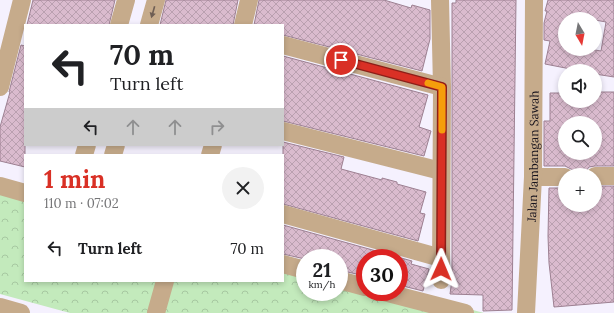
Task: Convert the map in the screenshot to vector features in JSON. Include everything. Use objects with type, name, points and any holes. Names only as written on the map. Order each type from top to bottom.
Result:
[{"type":"street","points":[[0,87],[22,0]]},
{"type":"street","points":[[119,24],[126,0]]},
{"type":"street","points":[[149,24],[156,0]]},
{"type":"street","points":[[243,24],[249,0]]},
{"type":"street","points":[[440,0],[442,87],[441,280]]},
{"type":"street","name":"Jalan Jambangan Sawah","points":[[526,313],[533,177],[534,0]]},
{"type":"street","points":[[284,45],[442,87]]},
{"type":"street","points":[[284,131],[441,171]]},
{"type":"street","points":[[602,176],[614,176]]},
{"type":"street","points":[[533,177],[558,177]]},
{"type":"street","points":[[0,186],[24,194]]},
{"type":"street","points":[[284,214],[441,258]]},
{"type":"street","points":[[284,264],[296,268]]},
{"type":"street","points":[[156,313],[165,282]]},
{"type":"street","points":[[408,298],[465,313]]},
{"type":"street","points":[[0,307],[21,313]]},
{"type":"green space","points":[[0,181],[24,188],[24,282],[284,282],[284,258],[296,262],[296,301],[348,301],[348,280],[356,285],[356,301],[408,301],[408,292],[484,313],[70,313],[0,294]]},
{"type":"building","points":[[33,0],[115,0],[109,24],[27,24]]},
{"type":"building","points":[[166,0],[238,0],[233,24],[160,24]]},
{"type":"building","points":[[259,0],[384,0],[411,8],[412,5],[430,10],[430,39],[422,71],[284,35],[284,24],[254,24]]},
{"type":"building","points":[[456,0],[516,0],[512,310],[483,311],[483,295],[450,294],[452,280],[452,3],[456,3]]},
{"type":"building","points":[[548,0],[614,0],[614,77],[602,75],[602,64],[558,64],[558,67],[545,64],[550,41],[544,40],[544,23],[547,11],[545,11]]},
{"type":"building","points":[[21,45],[24,46],[24,167],[0,161],[0,127]]},
{"type":"building","points":[[284,56],[428,95],[419,127],[431,131],[424,156],[284,121]]},
{"type":"building","points":[[602,92],[614,92],[614,166],[569,168],[565,166],[544,166],[544,121],[550,121],[550,93],[558,93],[558,108],[602,108]]},
{"type":"building","points":[[284,142],[344,157],[341,169],[382,180],[382,178],[397,182],[397,184],[426,192],[420,213],[425,214],[418,241],[284,204]]},
{"type":"building","points":[[602,186],[614,186],[614,302],[554,307],[549,263],[549,188],[558,188],[558,212],[602,212]]},
{"type":"building","points":[[284,225],[369,249],[356,249],[356,274],[348,272],[348,249],[296,249],[296,257],[284,254]]},
{"type":"building","points":[[408,260],[412,261],[411,264],[429,269],[423,291],[408,287]]},
{"type":"slow traffic","points":[[428,83],[442,87],[442,130]]},
{"type":"route","points":[[341,60],[442,87],[441,269]]}]
